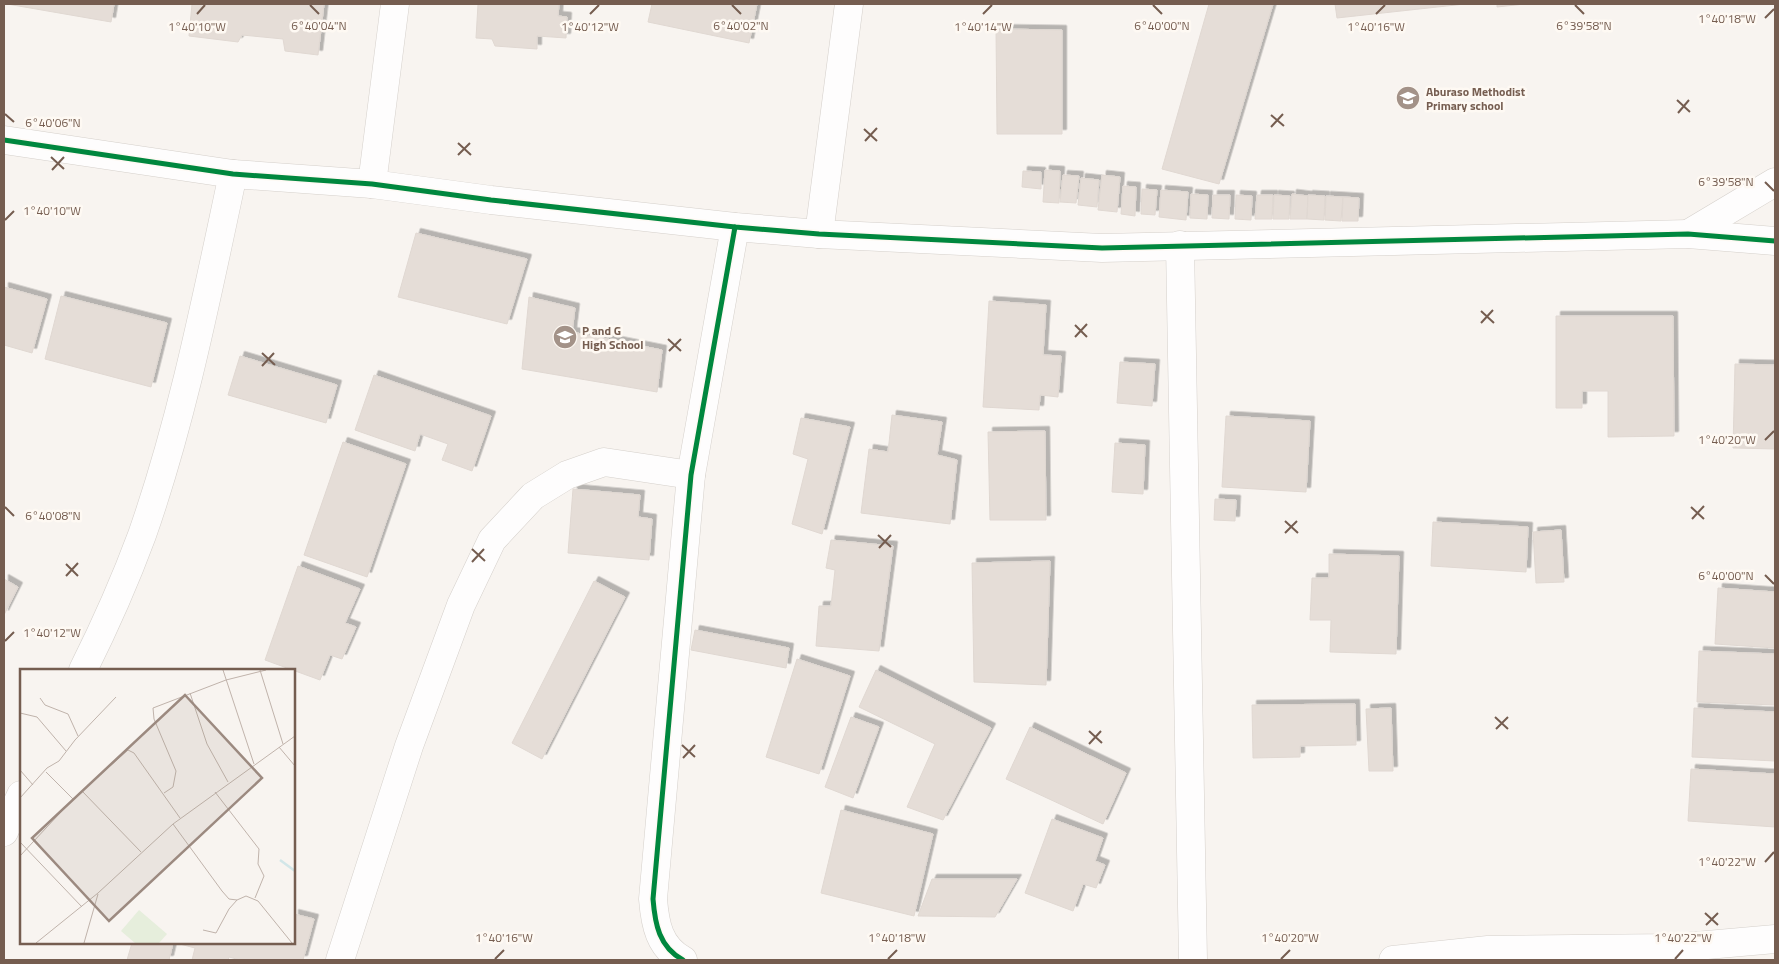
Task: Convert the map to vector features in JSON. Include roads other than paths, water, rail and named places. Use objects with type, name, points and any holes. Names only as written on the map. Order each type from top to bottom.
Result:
[{"type":"street","points":[[372,184],[395,4]]},
{"type":"street","points":[[820,234],[849,4]]},
{"type":"street","points":[[4,140],[232,174],[372,184],[491,200],[735,227],[820,234],[1102,248],[1688,234],[1775,241]]},
{"type":"street","points":[[84,669],[108,620],[142,535],[171,441],[232,174]]},
{"type":"street","points":[[1688,234],[1775,182]]},
{"type":"street","points":[[683,960],[672,955],[655,928],[653,899],[691,475],[735,227]]},
{"type":"street","points":[[1180,245],[1193,960]]},
{"type":"street","points":[[340,960],[409,746],[461,605],[492,540],[534,496],[567,475],[604,462],[691,475]]},
{"type":"street","points":[[4,832],[20,797]]},
{"type":"street","points":[[1393,960],[1488,950],[1674,948],[1775,939]]},
{"type":"place","name":"Aburaso Methodist Primary school","points":[[1408,98]]},
{"type":"place","name":"P and G High School","points":[[565,337]]}]
